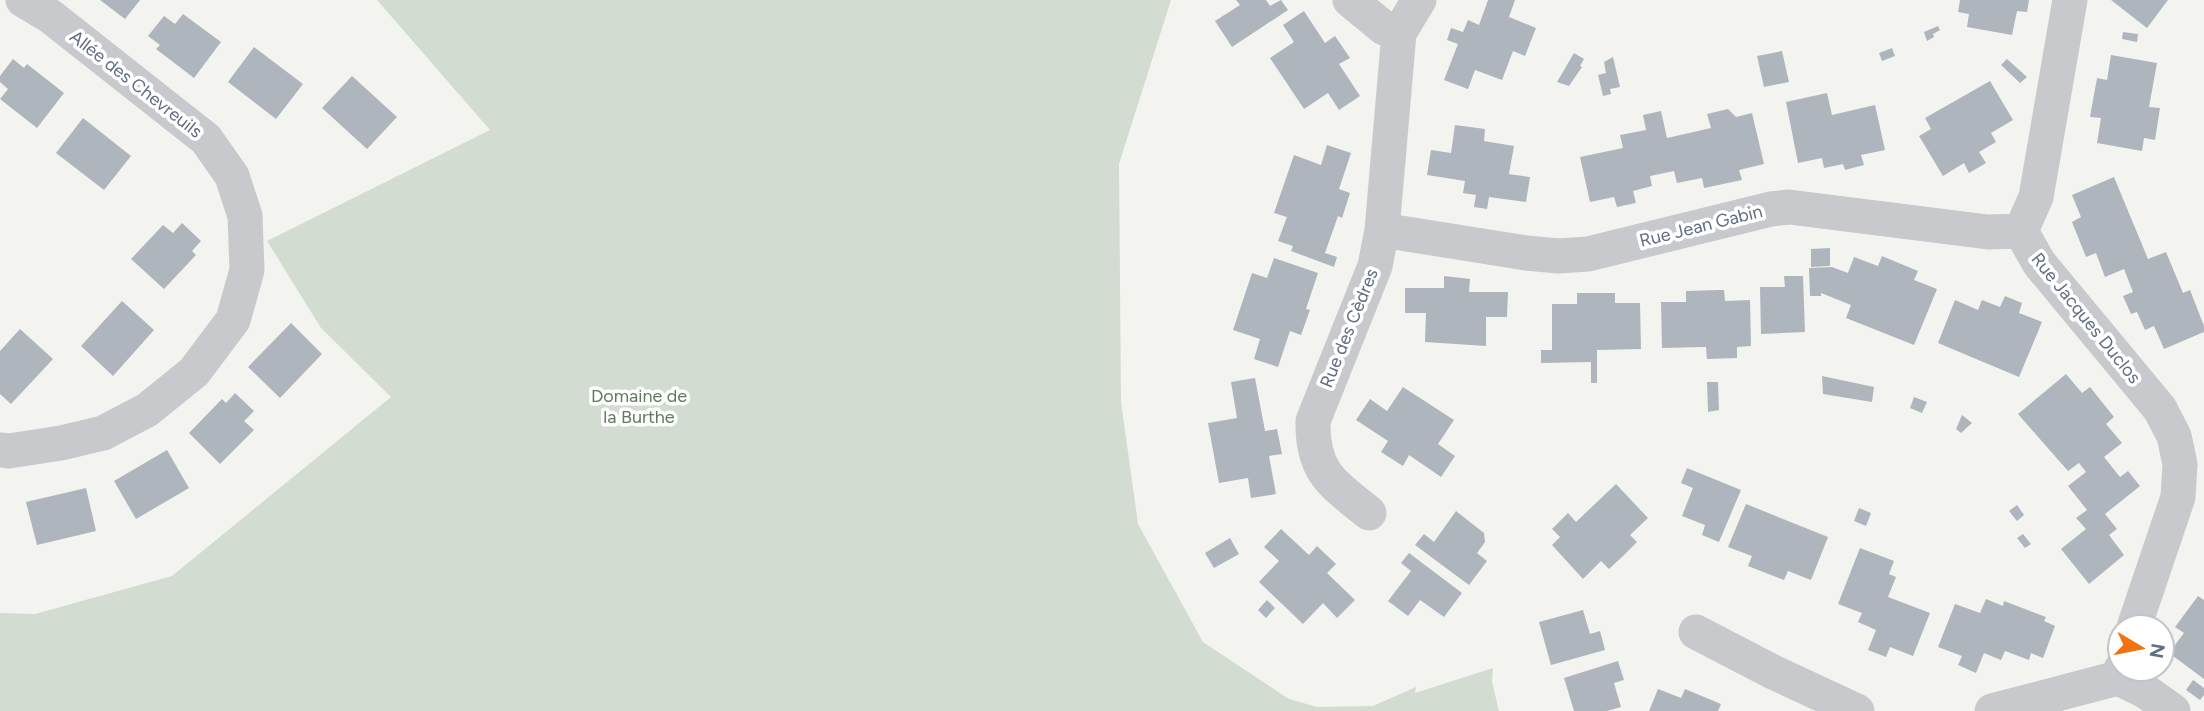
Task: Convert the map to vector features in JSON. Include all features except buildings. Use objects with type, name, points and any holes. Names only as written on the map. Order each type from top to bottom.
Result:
[{"type":"street","name":"Allée des Chevreuils","points":[[0,450],[48,445],[103,433],[147,410],[194,372],[233,320],[247,270],[245,216],[232,176],[206,139],[50,16],[23,0]]},
{"type":"street","points":[[1350,0],[1384,28],[1399,33]]},
{"type":"street","name":"Rue des Cèdres","points":[[1368,513],[1338,488],[1318,463],[1313,444],[1313,421],[1375,266],[1382,230],[1399,33],[1419,0]]},
{"type":"street","points":[[2021,230],[2036,197],[2070,0]]},
{"type":"street","name":"Rue Jean Gabin","points":[[1382,230],[1558,256],[1588,254],[1771,209],[1789,207],[1988,232],[2021,230]]},
{"type":"street","name":"Rue Jacques Duclos","points":[[2021,230],[2039,263],[2160,410],[2174,436],[2180,464],[2178,498],[2139,613]]},
{"type":"street","points":[[1696,632],[1857,711]]},
{"type":"street","points":[[1992,711],[2106,677]]},
{"type":"street","points":[[2134,683],[2173,711]]},
{"type":"green space","name":"Domaine de la Burthe","points":[[377,0],[1171,0],[1119,164],[1121,402],[1138,524],[1203,642],[1289,699],[1317,707],[1373,706],[1416,687],[1415,693],[1493,668],[1492,682],[1499,711],[0,711],[0,613],[35,614],[172,576],[391,397],[321,328],[267,241],[490,130]]}]
